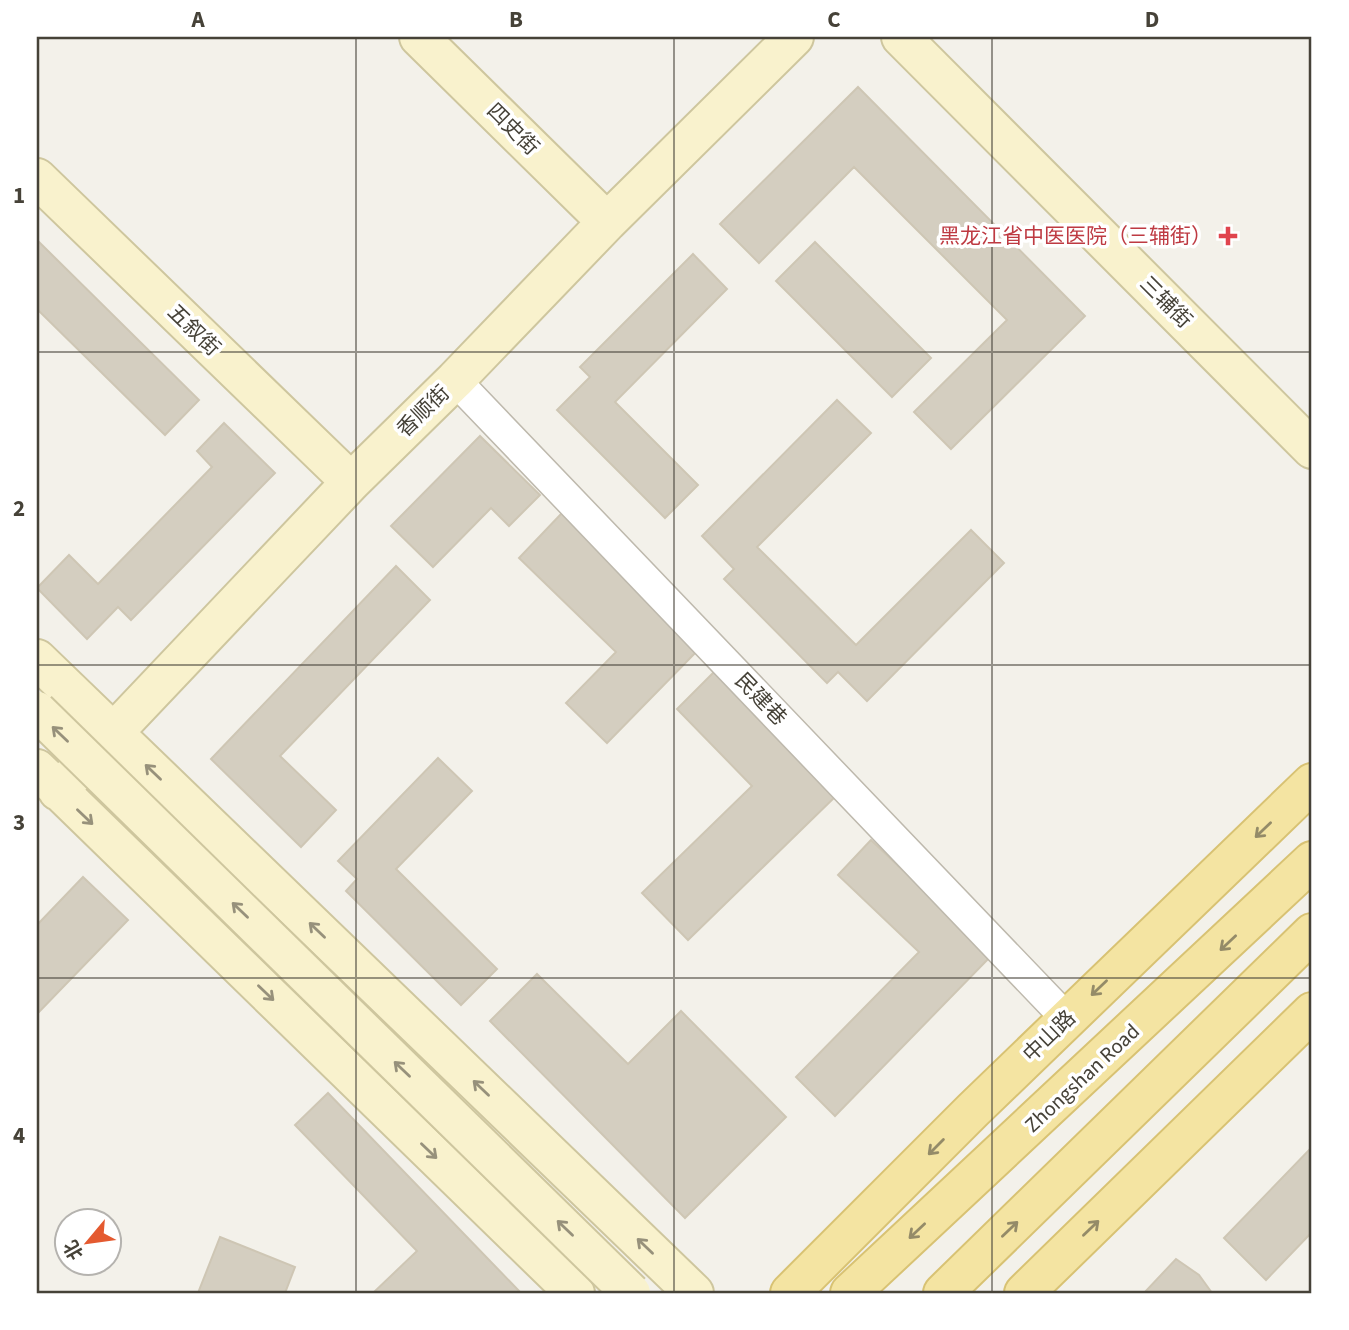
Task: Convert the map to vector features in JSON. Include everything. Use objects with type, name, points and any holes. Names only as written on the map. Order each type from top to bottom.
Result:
[{"type":"main road","name":"中山路","points":[[790,1293],[1067,1018],[1312,783]]},
{"type":"main road","name":"Zhongshan Road","points":[[850,1293],[1312,862]]},
{"type":"main road","points":[[1161,929],[1277,897]]},
{"type":"main road","points":[[1279,1044],[1279,994],[1299,945]]},
{"type":"main road","points":[[943,1293],[1299,945]]},
{"type":"main road","points":[[1024,1293],[1312,1012]]},
{"type":"main road","points":[[1170,1073],[1201,1056],[1234,1046],[1279,1044]]},
{"type":"street","name":"四史街","points":[[419,37],[607,222]]},
{"type":"street","name":"香顺街","points":[[48,780],[112,732],[351,482],[794,37]]},
{"type":"street","name":"三辅街","points":[[901,37],[1312,449]]},
{"type":"street","name":"五叙街","points":[[37,178],[351,482]]},
{"type":"street","name":"民建巷","points":[[455,380],[1067,1018]]},
{"type":"street","points":[[37,659],[694,1293]]},
{"type":"street","points":[[37,711],[631,1293]]},
{"type":"street","points":[[48,780],[575,1293]]},
{"type":"building","points":[[858,87],[1085,316],[951,449],[914,412],[1007,320],[854,167],[759,263],[720,224]]},
{"type":"building","points":[[37,240],[199,400],[165,435],[37,309]]},
{"type":"building","points":[[815,242],[931,358],[892,397],[776,281]]},
{"type":"building","points":[[693,254],[727,289],[615,402],[698,485],[665,518],[557,410],[590,377],[580,367]]},
{"type":"building","points":[[837,400],[871,433],[757,547],[856,645],[971,530],[1004,563],[867,701],[838,672],[827,683],[724,579],[734,569],[702,536]]},
{"type":"building","points":[[224,423],[275,473],[131,620],[118,607],[87,639],[37,588],[69,555],[98,584],[212,467],[197,451]]},
{"type":"building","points":[[480,436],[540,495],[509,526],[491,508],[433,567],[391,526]]},
{"type":"building","points":[[562,513],[700,648],[607,743],[566,703],[616,652],[519,558]]},
{"type":"building","points":[[396,566],[430,600],[280,756],[336,810],[301,847],[211,759]]},
{"type":"building","points":[[716,670],[837,795],[688,940],[642,893],[752,786],[677,709]]},
{"type":"building","points":[[438,758],[472,791],[396,869],[497,969],[461,1005],[346,891],[357,879],[338,861]]},
{"type":"building","points":[[871,840],[992,955],[835,1116],[796,1077],[919,952],[838,875]]},
{"type":"building","points":[[83,877],[128,920],[37,1014],[37,925]]},
{"type":"building","points":[[537,974],[628,1064],[681,1011],[786,1117],[685,1218],[490,1021]]},
{"type":"building","points":[[328,1093],[521,1293],[373,1293],[417,1251],[295,1125]]},
{"type":"building","points":[[1312,1147],[1312,1232],[1266,1280],[1224,1238]]},
{"type":"building","points":[[220,1237],[295,1267],[285,1293],[198,1293]]},
{"type":"building","points":[[1176,1259],[1199,1275],[1212,1293],[1144,1293]]},
{"type":"place","name":"黑龙江省中医医院（三辅街）","points":[[1228,236]]}]
